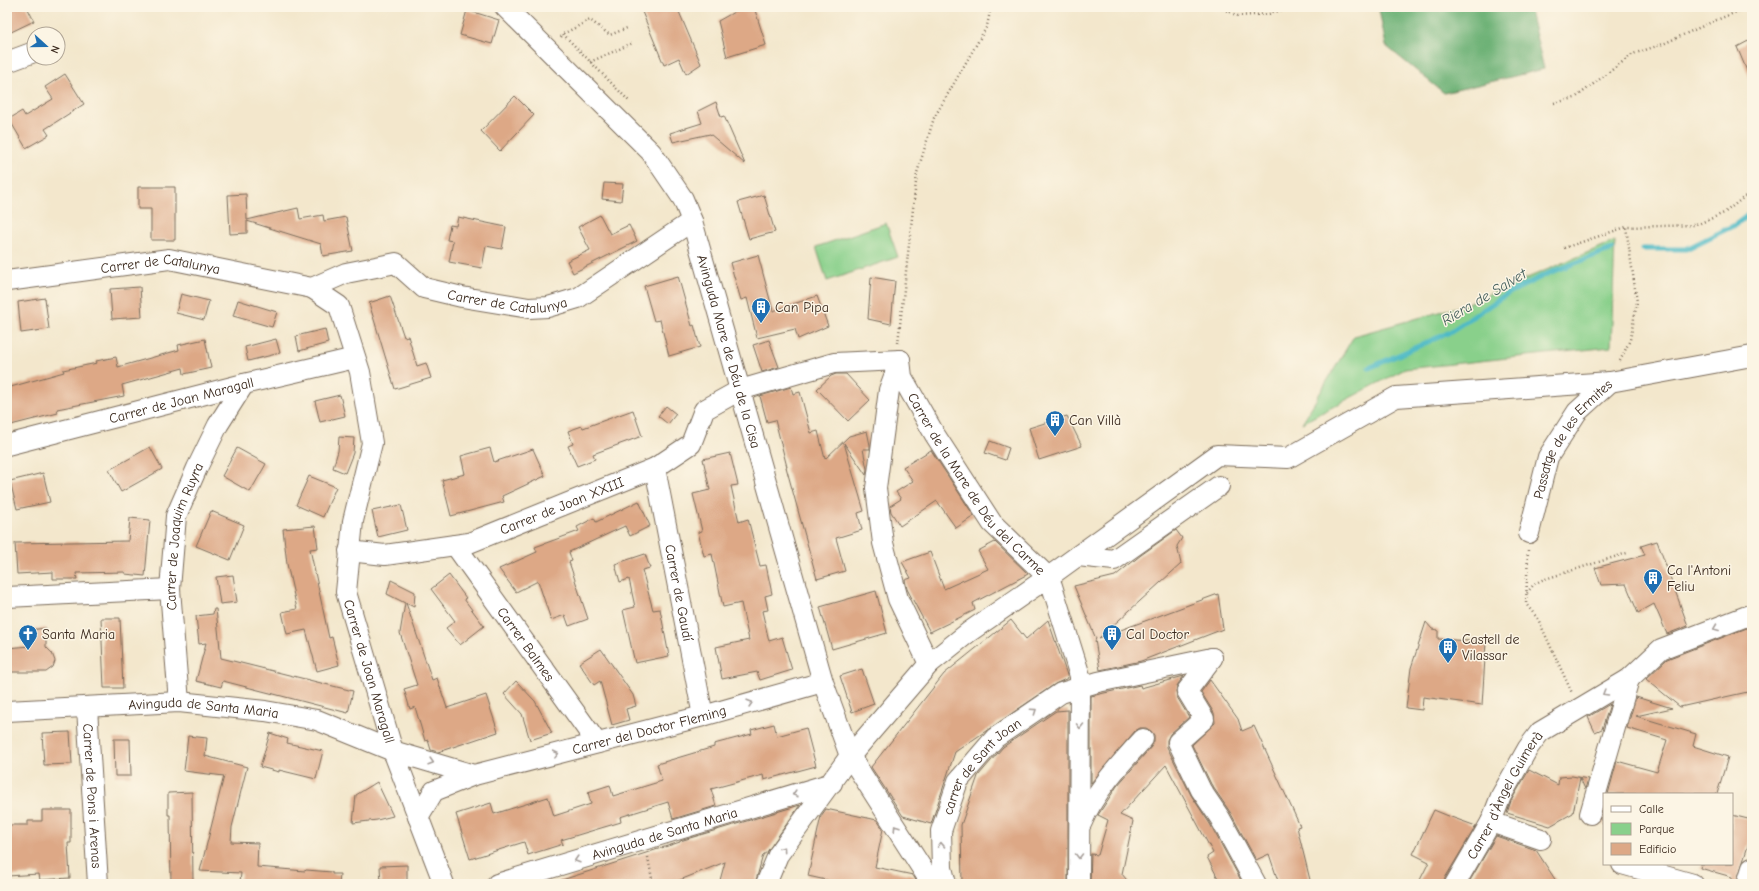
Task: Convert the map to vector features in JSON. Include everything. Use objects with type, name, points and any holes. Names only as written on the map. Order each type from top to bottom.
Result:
[{"type":"street","name":"Avinguda Mare de Déu de la Cisa","points":[[505,7],[651,152],[683,199],[692,221],[823,682],[850,756],[932,884]]},
{"type":"street","points":[[7,62],[26,55]]},
{"type":"street","name":"Carrer de Catalunya","points":[[312,288],[346,272],[396,264],[424,288],[462,297],[530,308],[548,307],[578,298],[692,221]]},
{"type":"street","name":"Carrer de Catalunya","points":[[7,281],[169,259],[312,288],[339,306]]},
{"type":"street","name":"Carrer de Joan Maragall","points":[[339,306],[360,372],[372,443],[353,521],[346,592],[393,751],[444,884]]},
{"type":"street","name":"Passatge de les Ermites","points":[[1529,533],[1548,457],[1577,412],[1610,382],[1752,356]]},
{"type":"street","name":"Carrer de Joan Maragall","points":[[7,445],[244,384],[355,358]]},
{"type":"street","points":[[740,390],[834,363],[900,360],[890,390],[876,488],[883,543],[898,599],[929,664]]},
{"type":"street","name":"Carrer de la Mare de Déu del Carme","points":[[900,360],[902,377],[935,435],[992,523],[1048,577],[1080,676],[1079,884]]},
{"type":"street","points":[[766,884],[778,855],[832,783],[850,756],[929,664],[969,632],[1078,556],[1217,455],[1288,458],[1396,397],[1610,382]]},
{"type":"street","name":"Carrer de Joaquim Ruyra","points":[[179,702],[170,589],[176,516],[218,425],[244,384]]},
{"type":"street","name":"Carrer de Joan XXIII","points":[[349,551],[385,555],[469,543],[655,468],[691,444],[704,410],[740,390]]},
{"type":"street","name":"Carrer de Gaudí","points":[[655,468],[703,716]]},
{"type":"street","points":[[1078,556],[1114,560],[1219,486]]},
{"type":"street","name":"Carrer Balmes","points":[[455,545],[597,744]]},
{"type":"street","points":[[7,597],[170,589]]},
{"type":"street","name":"Carrer d'Àngel Guimerà","points":[[1455,884],[1491,822],[1501,796],[1528,748],[1540,732],[1629,679],[1662,649],[1752,614]]},
{"type":"street","name":"carrer de Sant Joan","points":[[946,884],[942,868],[941,831],[958,781],[995,738],[1062,693],[1080,687],[1212,658],[1187,691],[1204,719],[1178,742],[1201,790],[1220,818],[1256,884]]},
{"type":"street","points":[[1590,814],[1629,679]]},
{"type":"street","name":"Carrer del Doctor Fleming","points":[[418,816],[434,791],[474,775],[703,716],[823,682]]},
{"type":"street","name":"Avinguda de Santa Maria","points":[[7,711],[179,702],[265,710],[317,720],[393,751]]},
{"type":"street","name":"Carrer de Pons i Arenas","points":[[87,708],[98,884]]},
{"type":"street","points":[[1079,829],[1088,808],[1112,774],[1143,739]]},
{"type":"street","points":[[393,751],[474,775]]},
{"type":"street","name":"Avinguda de Santa Maria","points":[[497,884],[832,783]]},
{"type":"street","points":[[1491,822],[1541,839]]},
{"type":"street","points":[[1626,865],[1693,884]]},
{"type":"street","points":[[1747,884],[1752,868]]},
{"type":"path","points":[[900,360],[898,348],[918,173],[934,118],[987,26],[991,7]]},
{"type":"path","points":[[1219,7],[1238,16],[1268,14],[1291,7]]},
{"type":"path","points":[[1554,103],[1575,98],[1633,54],[1663,44],[1749,7]]},
{"type":"path","points":[[549,51],[563,34],[590,20],[610,35],[627,28]]},
{"type":"path","points":[[563,34],[629,101]]},
{"type":"path","points":[[590,62],[633,43]]},
{"type":"path","points":[[1564,248],[1626,227],[1696,225],[1724,214],[1752,191]]},
{"type":"path","points":[[1610,382],[1630,340],[1637,302],[1626,227]]},
{"type":"path","points":[[1529,533],[1526,604],[1538,619],[1580,709]]},
{"type":"path","points":[[1526,594],[1534,584],[1542,580],[1627,553]]},
{"type":"path","points":[[645,839],[652,884]]},
{"type":"green space","points":[[1385,7],[1529,7],[1544,69],[1444,93],[1386,46],[1379,10]]},
{"type":"green space","points":[[886,223],[898,257],[827,281],[816,247]]},
{"type":"green space","points":[[1615,241],[1611,347],[1405,369],[1302,423],[1354,336],[1461,306]]},
{"type":"building","points":[[7,7],[27,7],[34,21],[7,34]]},
{"type":"building","points":[[640,7],[677,7],[701,64],[686,74],[679,58],[664,65]]},
{"type":"building","points":[[743,7],[754,7],[766,45],[727,57],[718,21]]},
{"type":"building","points":[[467,10],[499,20],[492,44],[460,35]]},
{"type":"building","points":[[1752,39],[1752,83],[1737,47]]},
{"type":"building","points":[[65,74],[84,104],[45,129],[49,135],[26,148],[9,119],[22,111],[25,116],[53,99],[45,87]]},
{"type":"building","points":[[515,96],[534,115],[500,151],[481,131]]},
{"type":"building","points":[[716,102],[721,117],[724,116],[745,164],[710,134],[673,142],[670,133],[702,123],[698,111]]},
{"type":"building","points":[[604,183],[623,184],[621,201],[602,199]]},
{"type":"building","points":[[138,187],[175,187],[175,240],[151,240],[151,209],[138,209]]},
{"type":"building","points":[[246,194],[247,220],[298,208],[300,219],[323,215],[324,221],[346,217],[353,251],[323,256],[321,244],[247,221],[247,233],[230,234],[228,195]]},
{"type":"building","points":[[764,195],[775,232],[749,239],[738,202]]},
{"type":"building","points":[[600,215],[610,234],[629,225],[637,241],[573,273],[567,261],[590,250],[578,227]]},
{"type":"building","points":[[458,217],[506,227],[502,249],[486,246],[482,268],[449,262],[453,241],[447,240],[450,225],[456,226]]},
{"type":"building","points":[[758,255],[773,311],[817,296],[828,326],[798,339],[795,329],[757,338],[747,298],[741,300],[730,263]]},
{"type":"building","points":[[678,276],[692,326],[694,325],[700,347],[669,356],[660,320],[654,321],[644,286]]},
{"type":"building","points":[[871,277],[895,281],[891,324],[868,319]]},
{"type":"building","points":[[140,287],[142,317],[112,319],[110,289]]},
{"type":"building","points":[[181,294],[209,301],[204,320],[176,313]]},
{"type":"building","points":[[390,296],[404,337],[408,336],[417,366],[426,363],[431,378],[395,389],[369,303]]},
{"type":"building","points":[[45,298],[49,329],[21,333],[18,302]]},
{"type":"building","points":[[238,300],[277,312],[272,327],[233,316]]},
{"type":"building","points":[[325,329],[328,343],[299,351],[296,336]]},
{"type":"building","points":[[205,339],[211,368],[184,374],[183,368],[122,385],[124,396],[57,409],[58,413],[7,426],[7,388],[64,372],[63,370],[97,363],[96,361],[116,357],[118,367],[179,350],[178,345]]},
{"type":"building","points":[[276,339],[280,353],[248,361],[245,347]]},
{"type":"building","points":[[769,340],[779,367],[762,372],[753,345]]},
{"type":"building","points":[[836,374],[846,374],[870,400],[848,421],[817,389],[831,376]]},
{"type":"building","points":[[791,387],[793,394],[800,392],[811,433],[818,431],[825,459],[849,436],[867,431],[870,445],[870,449],[863,449],[867,469],[866,475],[844,443],[864,511],[858,513],[862,530],[836,538],[845,571],[817,579],[786,467],[775,420],[767,422],[760,396]]},
{"type":"building","points":[[340,395],[345,416],[320,422],[315,401]]},
{"type":"building","points":[[666,406],[676,414],[668,424],[658,416]]},
{"type":"building","points":[[633,410],[642,436],[593,454],[595,459],[577,466],[568,446],[573,444],[568,431],[582,426],[583,428]]},
{"type":"building","name":"Can Villà","points":[[1067,416],[1082,446],[1039,460],[1029,428]]},
{"type":"building","points":[[339,437],[354,438],[353,453],[345,473],[333,468],[338,451]]},
{"type":"building","points":[[990,441],[1009,448],[1005,460],[985,453]]},
{"type":"building","points":[[150,447],[162,469],[121,492],[109,470]]},
{"type":"building","points":[[237,448],[266,464],[250,492],[222,476]]},
{"type":"building","points":[[490,448],[494,462],[533,449],[545,476],[502,496],[504,502],[451,516],[442,480],[465,474],[461,456]]},
{"type":"building","points":[[931,450],[974,516],[956,528],[937,501],[900,526],[891,512],[890,506],[901,499],[896,492],[913,481],[903,467]]},
{"type":"building","points":[[730,453],[738,485],[731,486],[739,522],[748,519],[760,566],[766,565],[772,594],[765,596],[768,610],[762,611],[769,641],[782,637],[792,670],[760,680],[757,672],[722,679],[716,647],[749,640],[741,603],[723,607],[712,554],[704,556],[698,532],[702,531],[693,494],[710,490],[703,459]]},
{"type":"building","points":[[43,473],[50,502],[17,509],[10,481]]},
{"type":"building","points":[[309,476],[336,487],[323,517],[296,505]]},
{"type":"building","points":[[639,501],[650,526],[630,536],[625,526],[569,552],[572,561],[569,562],[588,619],[569,626],[565,615],[551,620],[538,581],[516,592],[499,569],[537,552],[535,547],[579,531],[577,527],[594,518],[596,522]]},
{"type":"building","points":[[401,505],[407,530],[378,537],[372,511]]},
{"type":"building","points":[[211,511],[244,525],[230,560],[196,546]]},
{"type":"building","points":[[130,518],[150,520],[145,576],[125,574],[125,572],[76,573],[77,579],[53,579],[53,572],[17,574],[15,543],[128,541]]},
{"type":"building","points":[[315,526],[318,548],[310,549],[329,638],[332,637],[339,665],[317,671],[306,630],[287,634],[282,612],[297,609],[287,564],[283,529]]},
{"type":"building","points":[[1176,530],[1182,538],[1177,546],[1181,564],[1099,638],[1218,594],[1223,629],[1141,661],[1100,670],[1096,639],[1074,586],[1115,576]]},
{"type":"building","name":"Ca l'Antoni Feliu","points":[[1657,541],[1688,626],[1667,634],[1654,604],[1638,613],[1626,584],[1601,585],[1595,568],[1645,555],[1641,546]]},
{"type":"building","points":[[995,542],[1028,574],[973,603],[975,610],[930,632],[907,589],[905,580],[911,578],[902,562],[930,552],[944,589],[988,569],[978,551]]},
{"type":"building","points":[[645,554],[650,568],[642,570],[653,610],[660,609],[669,656],[635,663],[623,610],[635,607],[629,579],[620,582],[615,564]]},
{"type":"building","points":[[233,575],[237,602],[220,604],[216,577]]},
{"type":"building","points":[[449,575],[466,598],[464,599],[484,626],[460,645],[446,628],[455,621],[431,589]]},
{"type":"building","points":[[391,580],[415,592],[414,607],[406,603],[432,680],[437,678],[447,708],[486,695],[498,732],[438,752],[431,750],[428,740],[425,741],[415,707],[410,709],[404,689],[417,685],[400,633],[405,603],[387,594]]},
{"type":"building","points":[[876,591],[887,633],[832,649],[820,607]]},
{"type":"building","points":[[214,609],[216,609],[221,658],[353,691],[348,713],[223,681],[221,687],[196,681],[206,643],[199,644],[196,616],[213,614]]},
{"type":"building","points":[[101,618],[120,618],[123,688],[104,688]]},
{"type":"building","points":[[1011,620],[1026,639],[1048,620],[1068,678],[1055,684],[955,752],[931,824],[903,816],[871,767],[944,674]]},
{"type":"building","name":"Castell de Vilassar","points":[[1426,622],[1432,629],[1438,630],[1438,639],[1486,642],[1482,705],[1423,697],[1422,710],[1406,708],[1411,668]]},
{"type":"building","points":[[1752,626],[1752,691],[1680,707],[1646,679],[1667,659]]},
{"type":"building","name":"Santa Maria","points":[[46,628],[46,647],[52,653],[55,661],[53,667],[46,672],[7,672],[7,648],[30,646],[29,630]]},
{"type":"building","points":[[601,649],[633,695],[636,706],[626,709],[629,720],[612,725],[600,681],[594,685],[579,663]]},
{"type":"building","points":[[862,669],[874,704],[852,712],[840,676]]},
{"type":"building","points":[[1184,676],[1178,684],[1176,691],[1177,697],[1189,717],[1170,734],[1167,740],[1167,747],[1191,795],[1210,824],[1243,884],[1221,884],[1207,857],[1213,853],[1166,765],[1120,815],[1133,821],[1122,874],[1130,884],[1090,884],[1091,854],[1098,855],[1108,820],[1098,815],[1117,786],[1151,747],[1154,741],[1154,735],[1146,728],[1140,728],[1135,731],[1091,783],[1091,696],[1140,685],[1141,688]]},
{"type":"building","points":[[1210,680],[1238,719],[1242,731],[1254,726],[1300,826],[1297,827],[1311,884],[1279,884],[1269,854],[1256,860],[1230,812],[1211,784],[1192,745],[1215,723],[1214,713],[1201,692]]},
{"type":"building","points":[[516,681],[535,701],[552,733],[530,740],[522,714],[504,694]]},
{"type":"building","points":[[1636,697],[1672,708],[1636,716],[1696,734],[1693,746],[1728,757],[1717,793],[1608,793],[1617,761],[1657,772],[1667,740],[1627,728]]},
{"type":"building","points":[[1610,704],[1602,729],[1595,732],[1588,717]]},
{"type":"building","points":[[1068,710],[1068,884],[962,884],[961,825],[978,776],[1003,747],[1056,711]]},
{"type":"building","points":[[774,724],[777,736],[806,728],[816,766],[764,780],[763,775],[711,789],[716,806],[673,819],[668,802],[620,817],[621,822],[561,840],[563,844],[528,855],[524,842],[470,859],[456,814],[491,803],[494,814],[548,797],[554,816],[591,804],[588,792],[610,785],[613,796],[662,781],[657,764],[714,747],[714,744],[752,734],[751,730]]},
{"type":"building","points":[[70,732],[72,764],[44,765],[42,733]]},
{"type":"building","points":[[270,733],[288,739],[287,743],[323,751],[316,779],[260,767]]},
{"type":"building","points":[[188,736],[207,738],[205,756],[247,767],[232,827],[231,842],[258,843],[257,867],[332,872],[332,874],[340,874],[339,884],[274,884],[240,882],[241,873],[200,871],[224,776],[184,771]]},
{"type":"building","points":[[114,739],[130,739],[131,776],[115,776]]},
{"type":"building","points":[[1529,770],[1558,785],[1559,777],[1572,776],[1588,779],[1585,789],[1580,778],[1573,813],[1550,826],[1507,813],[1511,801]]},
{"type":"building","points":[[377,782],[393,816],[353,823],[356,795]]},
{"type":"building","points":[[192,792],[193,884],[171,884],[170,815],[168,815],[168,793]]},
{"type":"building","points":[[800,805],[767,852],[763,855],[755,884],[719,884],[725,862],[670,884],[560,884],[559,881],[680,841]]},
{"type":"building","points":[[826,809],[877,820],[883,829],[875,867],[913,875],[918,884],[844,884],[808,876],[821,816]]},
{"type":"building","points":[[42,810],[71,810],[71,843],[68,843],[70,878],[40,880],[39,874],[7,876],[7,825],[28,825],[28,821],[42,821]]},
{"type":"building","points":[[1434,810],[1476,826],[1445,878],[1444,884],[1418,884],[1429,862],[1413,854]]},
{"type":"building","points":[[1603,810],[1603,824],[1600,819]]},
{"type":"building","points":[[1733,815],[1752,820],[1752,833],[1736,884],[1732,884],[1732,877],[1700,868],[1701,865],[1733,865]]},
{"type":"building","points":[[1496,836],[1536,850],[1558,884],[1468,884]]},
{"type":"building","points":[[407,865],[407,884],[381,884],[380,866]]},
{"type":"waterway","name":"Riera de Salvet","points":[[1643,249],[1686,249],[1735,225],[1752,212]]},
{"type":"waterway","name":"Riera de Salvet","points":[[1369,368],[1448,333],[1507,294],[1547,274],[1612,249]]},
{"type":"place","name":"Can Pipa","points":[[761,324]]},
{"type":"place","name":"Can Villà","points":[[1055,437]]},
{"type":"place","name":"Ca l'Antoni Feliu","points":[[1653,595]]},
{"type":"place","name":"Santa Maria","points":[[28,651]]},
{"type":"place","name":"Cal Doctor","points":[[1112,651]]},
{"type":"place","name":"Castell de Vilassar","points":[[1448,664]]}]
